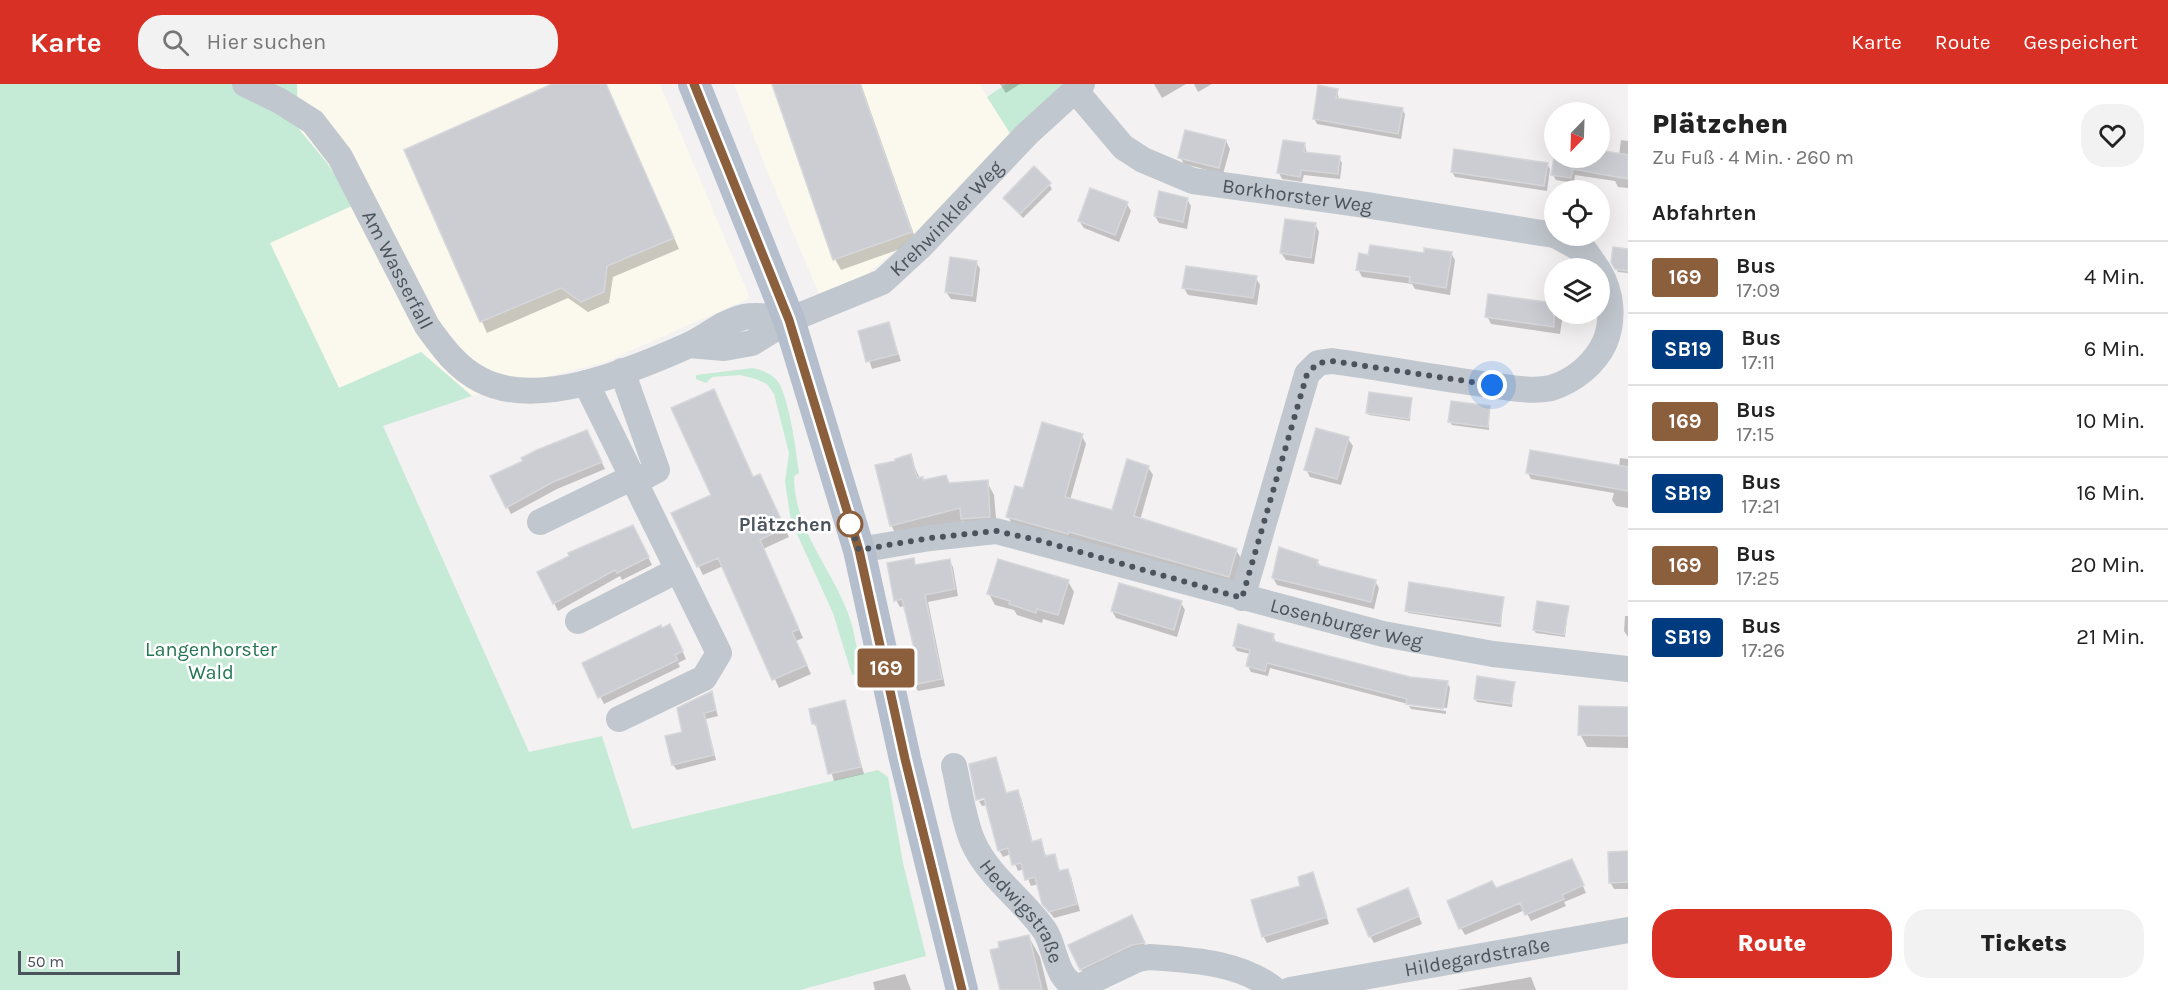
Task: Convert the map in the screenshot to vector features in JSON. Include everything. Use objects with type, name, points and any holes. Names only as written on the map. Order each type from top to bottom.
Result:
[{"type":"main road","points":[[694,84],[789,320],[859,550],[905,759],[962,990]]},
{"type":"street","name":"Am Wasserfall","points":[[245,84],[280,101],[313,122],[340,157],[427,326],[443,349],[461,367],[482,381],[508,389],[548,390],[586,383],[689,345],[720,326],[744,317],[789,320]]},
{"type":"street","name":"Krehwinkler Weg","points":[[789,320],[863,292],[882,282],[928,238],[1027,134],[1078,87]]},
{"type":"street","name":"Borkhorster Weg","points":[[1078,87],[1123,147],[1143,160],[1193,181],[1544,233]]},
{"type":"street","name":"Borkhorster Weg","points":[[1575,246],[1586,252],[1590,258]]},
{"type":"street","name":"Borkhorster Weg","points":[[1242,598],[1307,374],[1318,363],[1332,361],[1511,388],[1548,388],[1567,382],[1583,371],[1600,352],[1611,327],[1610,299]]},
{"type":"street","points":[[540,522],[631,478],[644,477],[657,470],[622,371]]},
{"type":"street","points":[[586,383],[719,653],[704,678],[620,719]]},
{"type":"street","name":"Losenburger Weg","points":[[859,550],[930,538],[996,531],[1038,540],[1242,598],[1383,634],[1493,654],[1628,669]]},
{"type":"street","points":[[578,621],[678,570]]},
{"type":"street","name":"Hedwigstraße","points":[[954,766],[976,847],[998,880],[1044,929],[1051,940],[1061,972],[1068,982],[1079,987],[1138,959],[1150,957],[1228,966],[1265,982],[1275,990]]},
{"type":"street","name":"Hildegardstraße","points":[[1290,990],[1628,930]]},
{"type":"shaded area","points":[[297,84],[660,84],[750,298],[605,362],[472,396],[421,352],[339,388],[269,243],[354,205],[327,163],[298,128]]},
{"type":"shaded area","points":[[734,84],[980,84],[1013,138],[923,227],[864,277],[819,294],[765,166]]},
{"type":"green space","name":"Langenhorster Wald","points":[[0,84],[297,84],[298,128],[327,163],[354,205],[270,243],[339,388],[421,352],[472,396],[383,426],[529,752],[602,736],[632,829],[878,770],[888,777],[903,863],[926,956],[800,990],[0,990]]},
{"type":"green space","points":[[1006,84],[1064,84],[1013,138],[987,97]]},
{"type":"green space","points":[[753,368],[775,378],[784,394],[798,463],[799,473],[794,476],[800,513],[814,547],[848,613],[862,672],[852,675],[833,613],[791,521],[785,482],[789,453],[774,394],[767,384],[740,375],[712,377],[706,383],[696,379],[696,375]]},
{"type":"building","points":[[552,84],[606,84],[674,238],[607,266],[604,292],[581,302],[561,288],[480,322],[404,150]]},
{"type":"building","points":[[772,84],[860,84],[912,232],[833,260]]},
{"type":"building","points":[[1318,85],[1338,89],[1336,98],[1403,108],[1398,134],[1313,119]]},
{"type":"building","points":[[1185,130],[1226,140],[1219,168],[1178,158]]},
{"type":"building","points":[[1283,140],[1305,143],[1304,152],[1340,156],[1338,174],[1301,170],[1300,177],[1277,173]]},
{"type":"building","points":[[1454,149],[1544,162],[1544,168],[1547,168],[1544,186],[1451,172]]},
{"type":"building","points":[[1610,152],[1628,155],[1628,179],[1573,169],[1571,178],[1551,175],[1552,168],[1610,168]]},
{"type":"building","points":[[1034,166],[1051,183],[1020,214],[1003,198]]},
{"type":"building","points":[[1090,188],[1128,202],[1115,235],[1078,221]]},
{"type":"building","points":[[1159,191],[1188,198],[1183,222],[1154,216]]},
{"type":"building","points":[[1285,219],[1316,223],[1311,258],[1280,253]]},
{"type":"building","points":[[1370,245],[1424,253],[1424,248],[1452,252],[1446,288],[1409,282],[1410,277],[1356,270],[1359,253],[1368,255]]},
{"type":"building","points":[[1613,247],[1628,249],[1628,271],[1615,269],[1611,262]]},
{"type":"building","points":[[950,257],[977,261],[972,296],[945,292]]},
{"type":"building","points":[[1186,266],[1257,276],[1253,298],[1182,288]]},
{"type":"building","points":[[1488,294],[1544,302],[1544,324],[1554,324],[1554,327],[1485,317]]},
{"type":"building","points":[[889,322],[898,354],[866,362],[858,331]]},
{"type":"building","points":[[714,389],[753,477],[760,474],[785,528],[760,540],[799,629],[792,632],[807,665],[772,680],[718,558],[697,567],[671,513],[711,495],[671,408]]},
{"type":"building","points":[[1369,392],[1412,398],[1409,419],[1366,413]]},
{"type":"building","points":[[1451,401],[1490,406],[1488,427],[1448,422]]},
{"type":"building","points":[[1042,422],[1083,434],[1065,497],[1112,510],[1127,459],[1149,466],[1134,516],[1237,549],[1229,577],[1069,532],[1068,534],[1006,517],[1015,486],[1023,488]]},
{"type":"building","points":[[1316,428],[1349,437],[1337,479],[1304,470]]},
{"type":"building","points":[[587,430],[602,462],[553,482],[506,508],[490,476],[523,461],[521,458],[537,450]]},
{"type":"building","points":[[1530,450],[1628,467],[1628,491],[1526,473]]},
{"type":"building","points":[[911,454],[917,478],[923,477],[923,480],[946,475],[949,483],[988,480],[990,517],[961,519],[960,508],[890,526],[875,465],[895,461],[895,459]]},
{"type":"building","points":[[633,525],[649,557],[617,573],[615,570],[553,604],[537,572],[569,556],[568,553]]},
{"type":"building","points":[[1279,547],[1318,560],[1317,565],[1376,580],[1371,602],[1272,578]]},
{"type":"building","points":[[914,558],[915,565],[950,559],[955,589],[925,595],[942,679],[913,685],[906,650],[914,648],[902,599],[894,601],[887,563]]},
{"type":"building","points":[[998,559],[1069,580],[1058,615],[1037,609],[1036,613],[987,594]]},
{"type":"building","points":[[1409,582],[1504,597],[1500,624],[1405,611]]},
{"type":"building","points":[[1119,583],[1182,601],[1174,630],[1111,611]]},
{"type":"building","points":[[1537,601],[1569,606],[1564,635],[1533,630]]},
{"type":"building","points":[[670,624],[683,651],[675,655],[678,660],[598,698],[582,663],[661,625],[662,628]]},
{"type":"building","points":[[1238,624],[1274,634],[1273,641],[1410,677],[1448,681],[1443,709],[1406,704],[1407,699],[1267,663],[1265,671],[1246,666],[1250,650],[1233,646]]},
{"type":"building","points":[[1477,676],[1515,682],[1511,704],[1474,699]]},
{"type":"building","points":[[712,691],[716,710],[704,713],[714,755],[672,765],[665,736],[682,732],[677,708]]},
{"type":"building","points":[[845,700],[861,767],[828,774],[816,724],[812,724],[809,709]]},
{"type":"building","points":[[1579,706],[1628,707],[1628,736],[1578,735]]},
{"type":"building","points":[[996,757],[1006,793],[1018,790],[1032,842],[1041,839],[1045,856],[1055,854],[1059,871],[1068,869],[1077,904],[1049,912],[1042,904],[1035,877],[1025,880],[1021,863],[1012,865],[1008,848],[998,851],[984,798],[976,800],[969,764]]},
{"type":"building","points":[[1628,851],[1628,882],[1609,883],[1608,852]]},
{"type":"building","points":[[1572,859],[1584,885],[1562,895],[1564,899],[1525,915],[1520,903],[1459,929],[1447,901],[1492,881],[1496,888]]},
{"type":"building","points":[[1313,872],[1327,917],[1262,937],[1251,900],[1300,886],[1298,877]]},
{"type":"building","points":[[1408,888],[1419,916],[1369,937],[1357,909]]},
{"type":"building","points":[[1132,915],[1145,943],[1132,945],[1080,970],[1068,945]]},
{"type":"building","points":[[1029,935],[1042,990],[1000,990],[990,950],[999,948],[998,942]]},
{"type":"bus line","name":"169","points":[[694,84],[737,183],[789,320],[859,550],[905,759],[962,990]]},
{"type":"place","name":"Plätzchen","points":[[850,524]]},
{"type":"route","points":[[850,524],[849,521],[859,550],[930,538],[996,531],[1038,540],[1242,598],[1307,374],[1318,363],[1332,361],[1492,385]]}]
